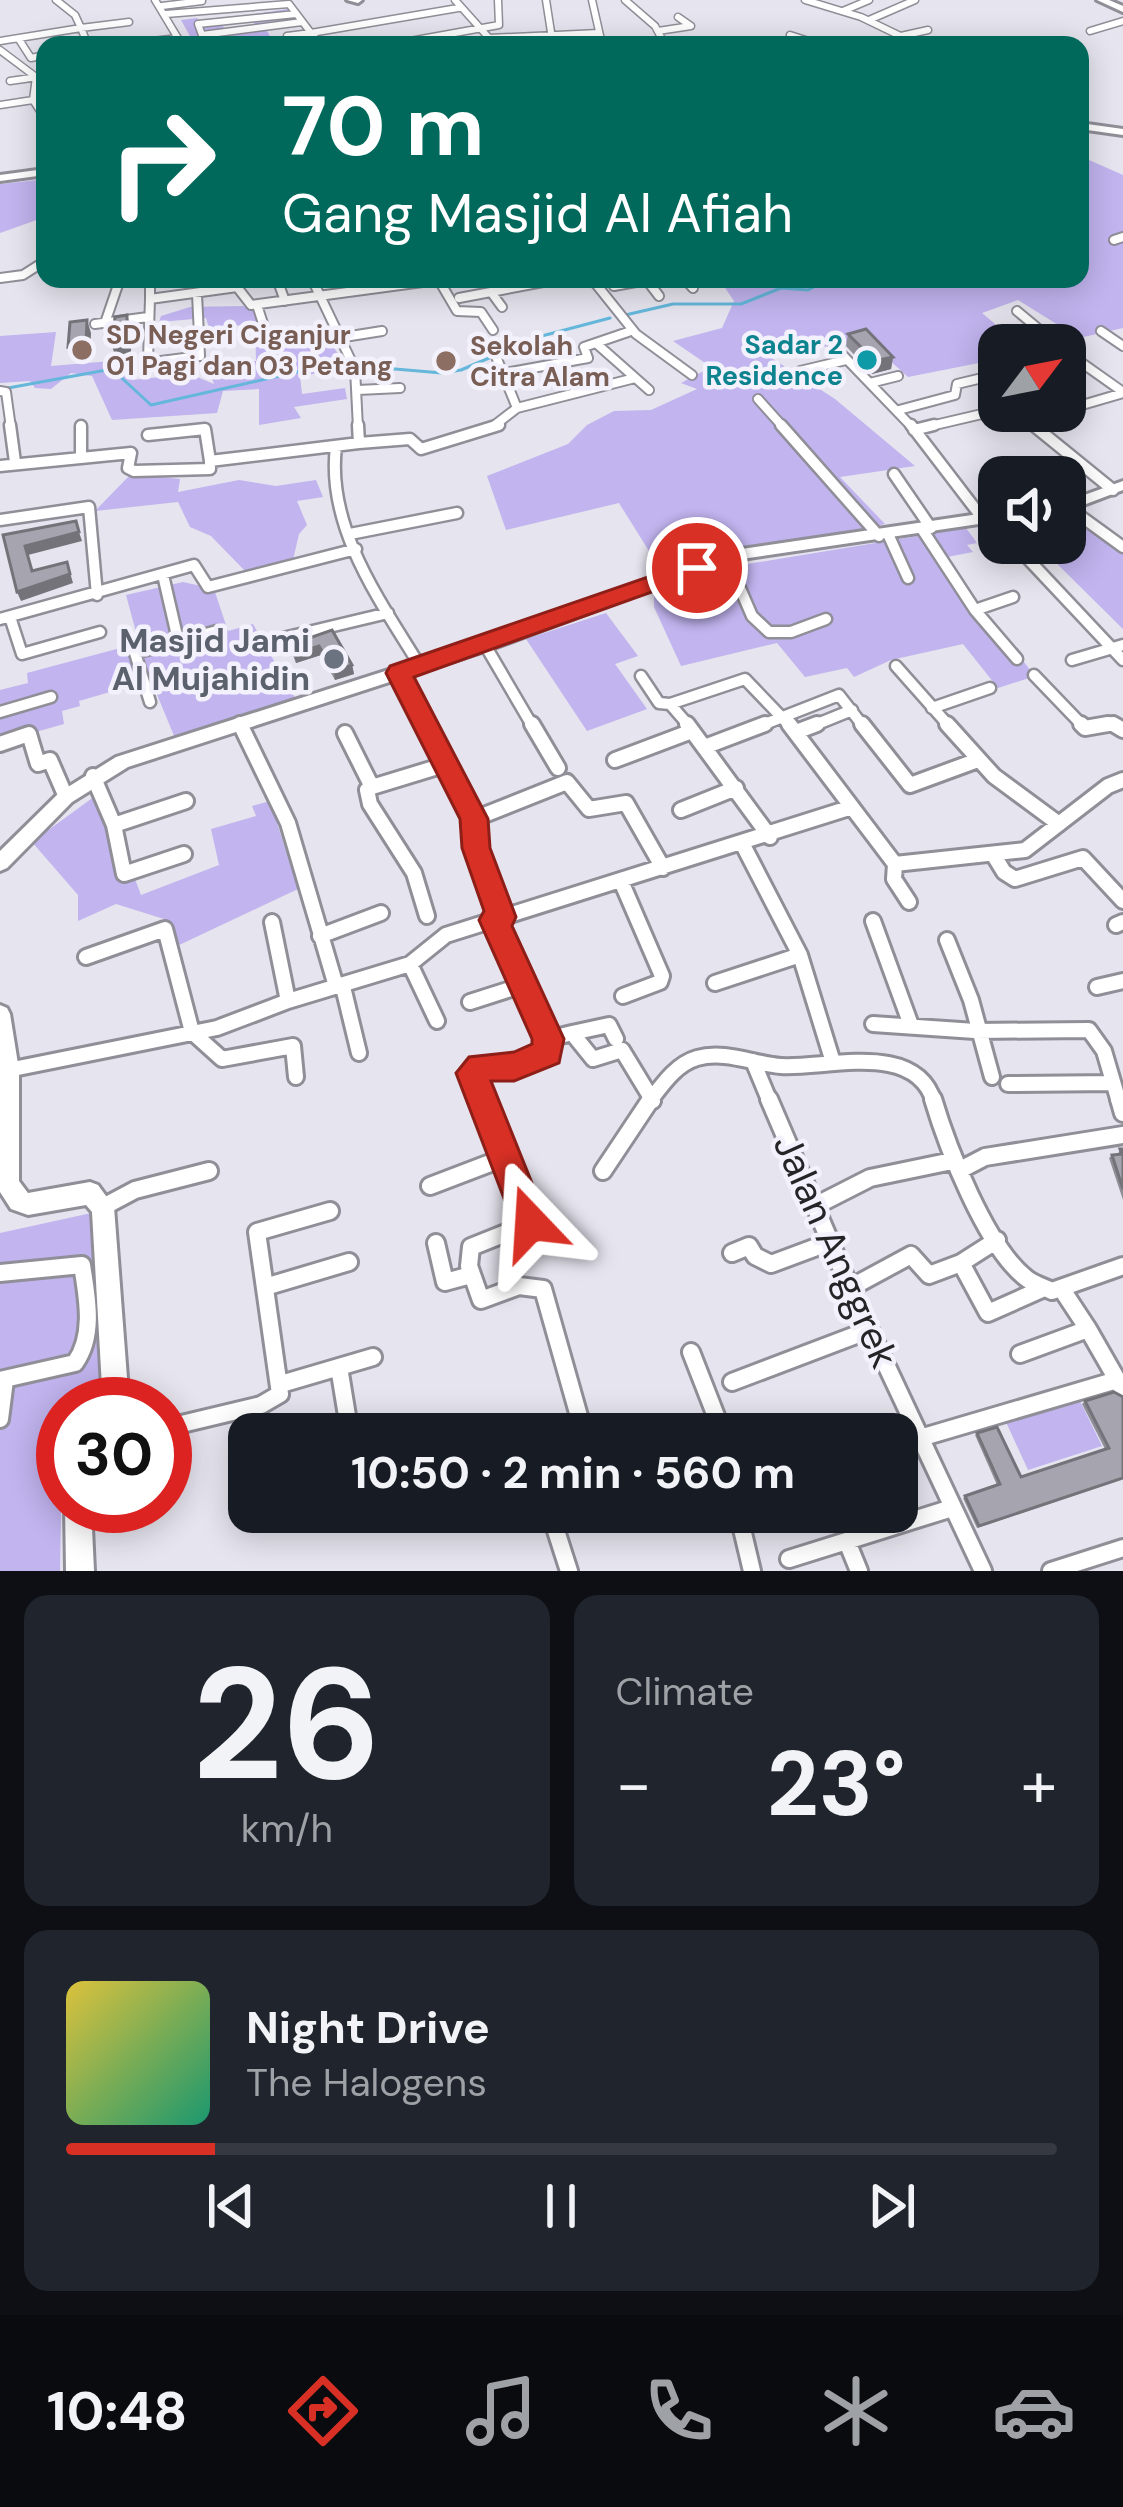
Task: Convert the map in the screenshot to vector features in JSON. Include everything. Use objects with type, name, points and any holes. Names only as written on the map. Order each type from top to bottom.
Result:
[{"type":"street","points":[[56,0],[75,15],[85,36]]},
{"type":"street","points":[[442,36],[499,25],[498,0]]},
{"type":"street","points":[[546,0],[552,36]]},
{"type":"street","points":[[592,0],[600,36]]},
{"type":"street","points":[[625,0],[660,36]]},
{"type":"street","points":[[805,0],[900,36]]},
{"type":"street","points":[[843,11],[869,0]]},
{"type":"street","points":[[867,20],[903,9],[915,0]]},
{"type":"street","points":[[1101,0],[1123,9]]},
{"type":"street","points":[[161,7],[202,1]]},
{"type":"street","points":[[161,7],[289,4],[314,36]]},
{"type":"street","points":[[287,36],[457,4],[484,36]]},
{"type":"street","points":[[161,7],[177,36]]},
{"type":"street","points":[[296,14],[198,24],[202,35],[302,22]]},
{"type":"street","points":[[658,31],[691,26],[678,17]]},
{"type":"street","points":[[1090,31],[1123,21]]},
{"type":"street","points":[[0,41],[129,22]]},
{"type":"street","points":[[182,36],[200,28]]},
{"type":"street","points":[[906,36],[928,30]]},
{"type":"street","points":[[579,36],[599,33]]},
{"type":"street","points":[[20,40],[33,62]]},
{"type":"street","points":[[0,50],[36,74]]},
{"type":"street","points":[[19,60],[36,60]]},
{"type":"street","points":[[10,81],[36,78]]},
{"type":"street","points":[[0,105],[36,95]]},
{"type":"street","points":[[1089,127],[1123,132]]},
{"type":"street","points":[[0,178],[36,173]]},
{"type":"street","points":[[0,278],[36,266]]},
{"type":"street","points":[[116,288],[100,324],[148,317]]},
{"type":"street","points":[[150,288],[148,360],[153,362],[200,356],[197,293]]},
{"type":"street","points":[[151,299],[230,288]]},
{"type":"street","points":[[238,288],[248,303],[256,305],[357,288]]},
{"type":"street","points":[[280,288],[285,301]]},
{"type":"street","points":[[315,288],[355,369],[359,443]]},
{"type":"street","points":[[447,288],[457,310],[481,312],[493,329]]},
{"type":"street","points":[[459,298],[512,288]]},
{"type":"street","points":[[598,288],[628,332],[655,355],[692,375]]},
{"type":"street","points":[[616,288],[623,297]]},
{"type":"street","points":[[653,288],[659,296]]},
{"type":"street","points":[[491,292],[502,307]]},
{"type":"street","points":[[256,305],[268,342]]},
{"type":"street","points":[[1017,310],[1034,324]]},
{"type":"street","points":[[1101,331],[1123,346]]},
{"type":"street","points":[[338,338],[382,332]]},
{"type":"street","points":[[506,373],[588,358],[584,347],[628,332]]},
{"type":"street","points":[[597,344],[649,390]]},
{"type":"street","points":[[832,345],[899,410],[978,503]]},
{"type":"street","points":[[1104,354],[1123,346]]},
{"type":"street","points":[[495,354],[517,408]]},
{"type":"street","points":[[800,371],[846,360]]},
{"type":"street","points":[[1086,367],[1123,393]]},
{"type":"street","points":[[871,383],[898,376]]},
{"type":"street","points":[[210,460],[359,443],[410,440],[422,449],[446,446],[498,426],[517,408],[635,378]]},
{"type":"street","points":[[899,410],[956,395],[957,383],[978,378]]},
{"type":"street","points":[[358,390],[400,388]]},
{"type":"street","points":[[0,391],[6,392],[15,462]]},
{"type":"street","points":[[1086,404],[1123,393]]},
{"type":"street","points":[[758,399],[884,535],[908,578]]},
{"type":"street","points":[[914,430],[978,413]]},
{"type":"street","points":[[81,426],[81,456]]},
{"type":"street","points":[[0,466],[131,453],[128,468],[210,469],[205,430],[148,435]]},
{"type":"street","points":[[1042,432],[1118,488]]},
{"type":"street","points":[[378,456],[380,442]]},
{"type":"street","points":[[336,447],[330,480],[350,534],[388,614],[420,666]]},
{"type":"street","points":[[894,474],[976,610],[1017,658]]},
{"type":"street","points":[[1086,500],[1118,488]]},
{"type":"street","points":[[0,520],[88,507],[97,595]]},
{"type":"street","points":[[350,534],[458,513]]},
{"type":"street","points":[[1086,521],[1123,548]]},
{"type":"street","points":[[0,863],[65,796],[122,762],[485,646],[726,556],[978,522]]},
{"type":"street","points":[[100,632],[22,654],[5,618],[194,565],[208,587],[356,549]]},
{"type":"street","points":[[726,556],[752,618],[769,632],[781,634],[826,619]]},
{"type":"street","points":[[1034,564],[1117,647],[1123,660]]},
{"type":"street","points":[[163,574],[178,640]]},
{"type":"street","points":[[976,610],[1013,597]]},
{"type":"street","points":[[258,644],[388,614]]},
{"type":"street","points":[[150,702],[135,653],[217,632]]},
{"type":"street","points":[[485,646],[558,768]]},
{"type":"street","points":[[1072,660],[1117,647]]},
{"type":"street","points":[[896,665],[978,760],[1058,824]]},
{"type":"street","points":[[399,673],[474,819],[476,848],[498,918],[548,1039],[548,1052],[514,1066],[480,1067],[472,1073],[531,1223],[469,1249],[471,1275],[481,1300],[519,1286],[543,1288],[581,1413]]},
{"type":"street","points":[[1034,675],[1085,728],[1112,723],[1123,730]]},
{"type":"street","points":[[641,676],[659,703],[670,704],[745,679],[796,732],[896,864],[894,879],[908,902]]},
{"type":"street","points":[[932,708],[990,688]]},
{"type":"street","points":[[707,746],[839,695],[910,785],[978,760]]},
{"type":"street","points":[[0,712],[51,698]]},
{"type":"street","points":[[670,704],[707,746],[770,837]]},
{"type":"street","points":[[796,732],[852,710]]},
{"type":"street","points":[[240,724],[288,823],[359,1053]]},
{"type":"street","points":[[615,760],[692,731]]},
{"type":"street","points":[[345,733],[372,787]]},
{"type":"street","points":[[0,744],[29,734],[38,764],[50,760],[65,796]]},
{"type":"street","points":[[428,916],[414,874],[370,804],[367,790],[444,765]]},
{"type":"street","points":[[92,776],[114,825],[124,874],[184,854]]},
{"type":"street","points":[[474,819],[567,782],[589,809],[626,803],[663,868]]},
{"type":"street","points":[[896,864],[1024,850],[1120,785]]},
{"type":"street","points":[[681,810],[736,788]]},
{"type":"street","points":[[114,825],[186,801]]},
{"type":"street","points":[[8,1070],[244,1020],[289,1001],[410,964],[439,938],[770,837],[852,807]]},
{"type":"street","points":[[742,845],[800,955],[832,1059]]},
{"type":"street","points":[[993,854],[1004,872],[1015,879],[1083,858],[1123,901]]},
{"type":"street","points":[[621,881],[662,976],[660,982],[623,996]]},
{"type":"street","points":[[320,936],[381,913]]},
{"type":"street","points":[[873,921],[916,1029],[1089,1030],[1104,1051],[1123,1114]]},
{"type":"street","points":[[272,922],[289,1001]]},
{"type":"street","points":[[86,957],[165,928],[192,1032],[222,1059],[292,1046],[296,1077]]},
{"type":"street","points":[[947,940],[992,1077]]},
{"type":"street","points":[[716,982],[800,955]]},
{"type":"street","points":[[410,964],[436,1021]]},
{"type":"street","points":[[1097,987],[1123,981]]},
{"type":"street","points":[[470,1002],[523,985]]},
{"type":"street","points":[[0,1014],[8,1070],[8,1184],[28,1204],[95,1193],[103,1207],[114,1377]]},
{"type":"street","points":[[873,1024],[911,1025]]},
{"type":"street","points":[[548,1039],[609,1025],[616,1039]]},
{"type":"street","points":[[572,1034],[593,1059],[622,1050],[652,1102]]},
{"type":"street","points":[[603,1171],[682,1065],[706,1057],[800,1065],[832,1059],[892,1068],[921,1078],[931,1089],[956,1165],[997,1240],[1018,1272],[1042,1289]]},
{"type":"street","name":"Jalan Anggrek","points":[[753,1061],[850,1288],[983,1571]]},
{"type":"street","points":[[1008,1084],[1113,1083]]},
{"type":"street","points":[[815,1206],[870,1178],[1123,1135]]},
{"type":"street","points":[[430,1186],[506,1157]]},
{"type":"street","points":[[103,1207],[135,1190],[209,1171]]},
{"type":"street","points":[[192,1421],[274,1400],[281,1384],[259,1229],[330,1211]]},
{"type":"street","points":[[850,1288],[911,1255],[929,1275],[961,1263],[997,1240]]},
{"type":"street","points":[[732,1252],[749,1246],[755,1256],[771,1264],[830,1242]]},
{"type":"street","points":[[436,1243],[445,1282],[471,1275]]},
{"type":"street","points":[[266,1287],[349,1262]]},
{"type":"street","points":[[961,1263],[988,1313],[1042,1289],[1061,1288],[1123,1265]]},
{"type":"street","points":[[0,1273],[76,1264],[83,1272],[82,1356],[58,1369],[3,1380],[0,1419]]},
{"type":"street","points":[[920,1438],[1120,1385],[1061,1288]]},
{"type":"street","points":[[1020,1354],[1088,1329]]},
{"type":"street","points":[[732,1382],[869,1330]]},
{"type":"street","points":[[691,1352],[715,1413]]},
{"type":"street","points":[[281,1384],[373,1357]]},
{"type":"street","points":[[339,1367],[347,1413]]},
{"type":"street","points":[[789,1559],[952,1508]]},
{"type":"street","points":[[79,1533],[80,1571]]},
{"type":"street","points":[[557,1533],[569,1571]]},
{"type":"street","points":[[743,1533],[752,1571]]},
{"type":"street","points":[[848,1544],[859,1571]]},
{"type":"street","points":[[1051,1571],[1081,1566],[1123,1548]]},
{"type":"shaded area","points":[[295,8],[306,23],[266,29],[270,36],[190,36],[181,20],[197,18],[203,27],[222,25],[228,33],[257,27],[248,15]]},
{"type":"shaded area","points":[[1089,160],[1123,175],[1123,328],[1086,336],[1086,324],[1057,324],[1018,300],[982,313],[995,324],[978,324],[978,363],[908,377],[866,339],[770,357],[835,399],[915,466],[840,477],[885,524],[729,555],[742,565],[966,528],[977,543],[967,545],[973,552],[942,558],[1035,676],[998,688],[963,644],[891,660],[854,677],[847,668],[805,677],[777,643],[681,666],[654,607],[654,559],[619,503],[506,530],[487,476],[568,444],[587,425],[614,411],[651,410],[697,389],[681,383],[711,367],[673,341],[722,328],[734,301],[725,288],[1089,288]]},
{"type":"shaded area","points":[[36,180],[36,220],[0,233],[0,184]]},
{"type":"shaded area","points":[[243,306],[263,315],[275,337],[324,331],[347,369],[300,376],[302,394],[345,388],[347,399],[294,407],[301,418],[259,425],[259,389],[223,391],[217,413],[112,420],[92,376],[71,373],[51,389],[35,388],[30,381],[0,383],[0,336],[56,332],[51,366],[124,360],[132,380],[190,374],[214,384],[208,368],[256,361],[255,324],[209,328],[206,318],[159,322],[161,316],[190,307]]},
{"type":"shaded area","points":[[131,474],[180,479],[178,492],[239,480],[276,486],[316,480],[323,497],[297,501],[307,525],[299,534],[293,560],[248,574],[211,536],[190,527],[178,502],[95,511]]},
{"type":"shaded area","points":[[1086,523],[1123,543],[1123,629],[1057,564],[1086,564]]},
{"type":"shaded area","points":[[183,582],[214,589],[228,631],[253,624],[298,703],[177,743],[151,680],[79,701],[80,706],[62,711],[64,724],[0,742],[0,690],[28,683],[27,673],[139,643],[126,595]]},
{"type":"shaded area","points":[[606,613],[638,656],[615,664],[647,709],[587,731],[526,639]]},
{"type":"shaded area","points":[[102,791],[141,895],[219,865],[211,829],[256,816],[252,806],[270,801],[298,889],[177,946],[164,919],[116,904],[78,921],[78,895],[32,842]]},
{"type":"shaded area","points":[[96,1212],[104,1377],[36,1377],[36,1533],[61,1533],[60,1571],[0,1571],[0,1233]]},
{"type":"shaded area","points":[[1079,1399],[1102,1446],[1028,1470],[1006,1422]]},
{"type":"building","points":[[127,315],[127,344],[112,346],[115,317]]},
{"type":"building","points":[[87,320],[86,345],[68,347],[70,322]]},
{"type":"building","points":[[866,329],[893,357],[875,361],[848,334]]},
{"type":"building","points":[[76,521],[79,532],[25,546],[32,571],[67,562],[70,574],[17,592],[3,535]]},
{"type":"building","points":[[332,630],[352,665],[334,672],[319,646],[294,654],[289,645]]},
{"type":"building","points":[[1123,1149],[1123,1189],[1112,1155],[1122,1154]]},
{"type":"building","points":[[1114,1392],[1123,1397],[1123,1478],[979,1526],[965,1496],[1000,1484],[977,1433],[997,1427],[1021,1477],[1109,1448],[1085,1401]]},
{"type":"waterway","points":[[621,316],[673,304],[741,304],[781,288]]},
{"type":"waterway","points":[[781,288],[812,288]]},
{"type":"waterway","points":[[360,366],[442,373],[461,370],[538,337],[610,318]]},
{"type":"waterway","points":[[8,388],[112,369],[151,405],[310,369],[348,367]]},
{"type":"place","name":"SD Negeri Ciganjur 01 Pagi dan 03 Petang","points":[[82,350]]},
{"type":"place","name":"Sadar 2 Residence","points":[[867,360]]},
{"type":"place","name":"Sekolah Citra Alam","points":[[446,361]]},
{"type":"place","name":"Masjid Jami Al Mujahidin","points":[[334,659]]},
{"type":"route","points":[[531,1223],[472,1073],[480,1067],[514,1066],[548,1052],[548,1039],[494,920],[501,917],[476,848],[474,819],[399,673],[697,568]]}]
